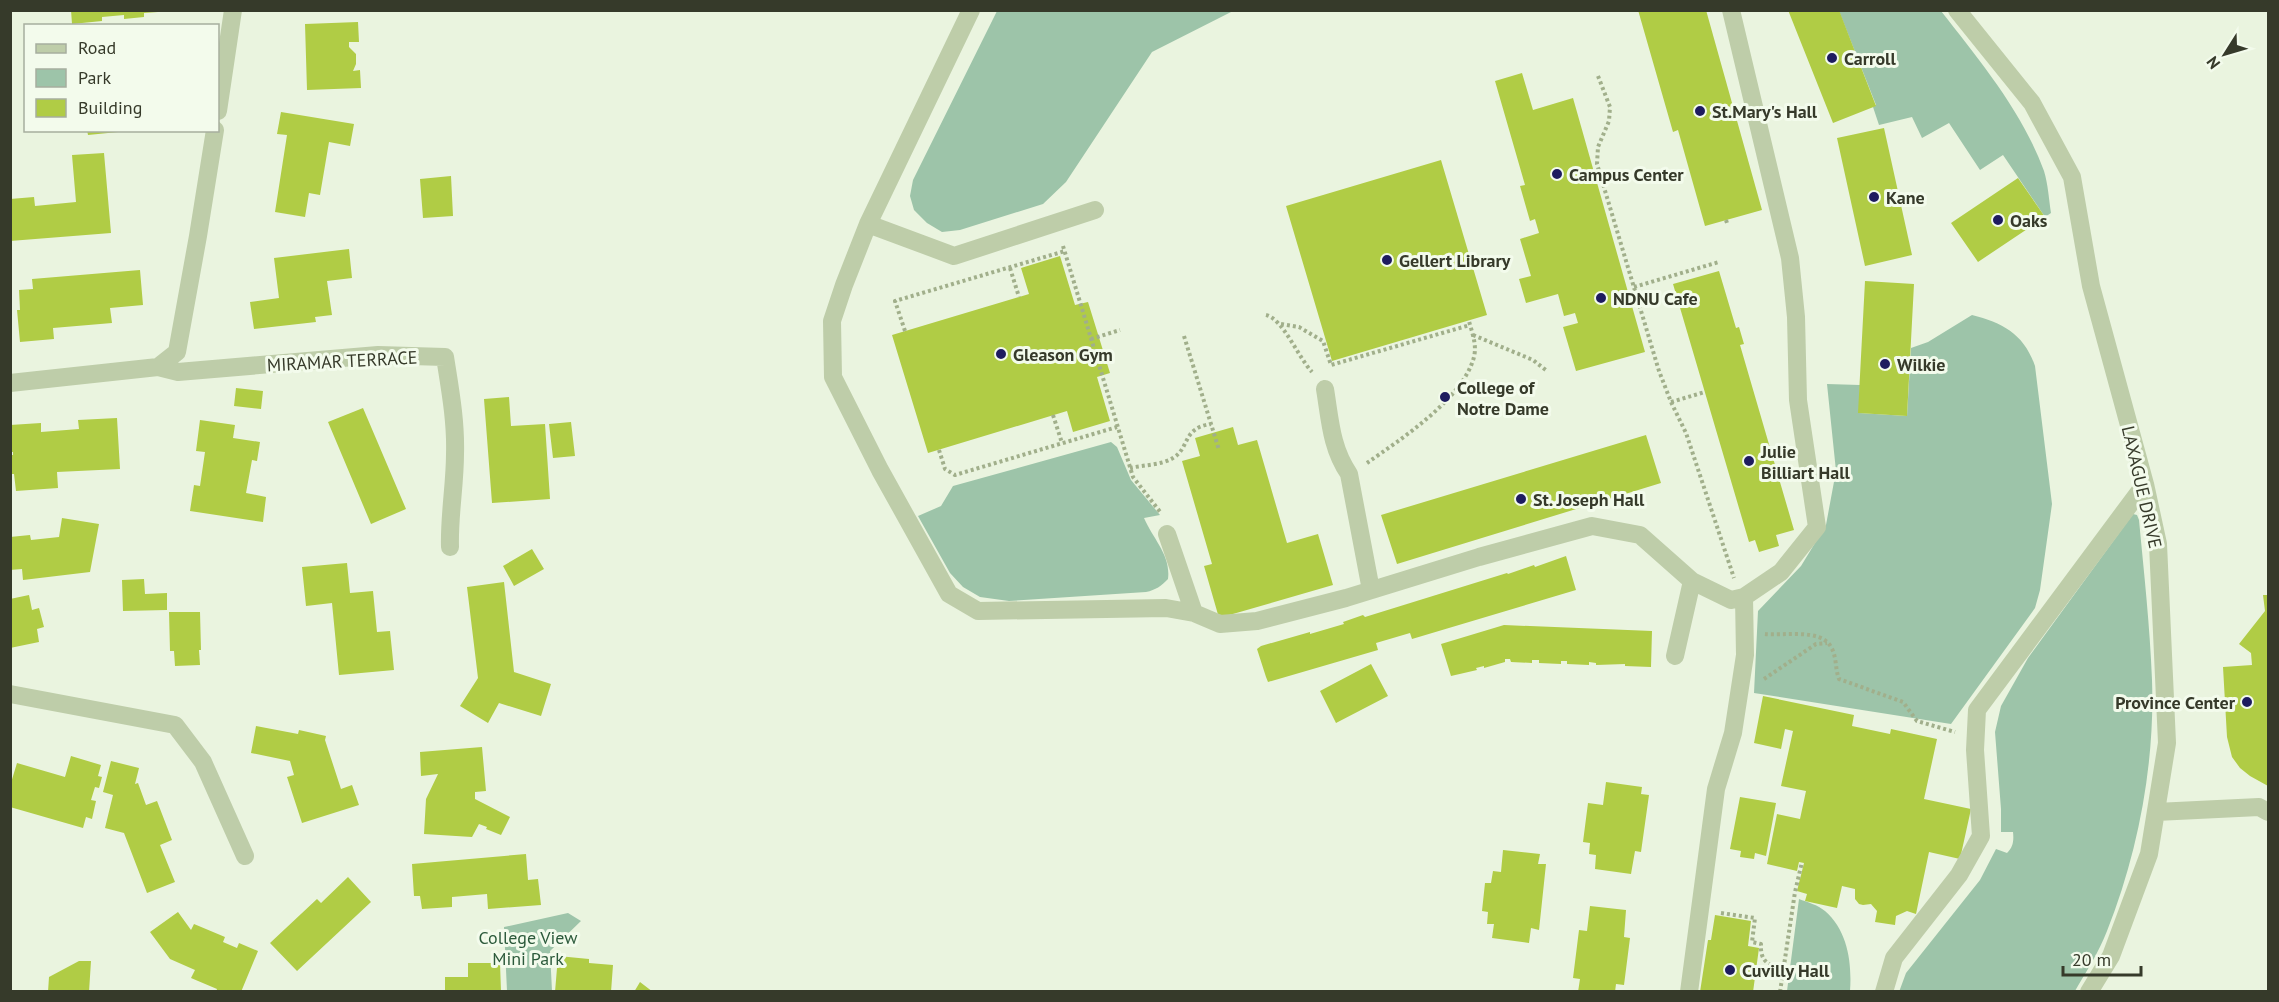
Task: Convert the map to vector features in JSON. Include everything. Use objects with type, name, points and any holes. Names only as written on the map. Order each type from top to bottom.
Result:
[{"type":"street","points":[[219,104],[233,10]]},
{"type":"street","points":[[971,10],[868,224],[832,321],[833,377],[880,470],[949,594],[978,611],[1167,608],[1194,613],[1220,624],[1257,621],[1592,526],[1640,535],[1692,581],[1731,600],[1744,597],[1781,572],[1817,527],[1798,400],[1796,317],[1790,258],[1731,10]]},
{"type":"street","name":"LAXAGUE DRIVE","points":[[1957,10],[2031,103],[2072,177],[2091,286],[2145,484],[2158,544],[2167,743],[2149,854],[2113,953],[2089,992]]},
{"type":"street","points":[[158,367],[177,352],[214,132]]},
{"type":"street","points":[[868,224],[954,256],[1095,210]]},
{"type":"street","name":"MIRAMAR TERRACE","points":[[10,383],[158,367],[178,372],[378,355],[445,357],[453,410],[455,454],[449,519],[450,547]]},
{"type":"street","points":[[1325,389],[1333,441],[1339,460],[1348,474],[1371,590]]},
{"type":"street","points":[[1884,992],[1894,958],[1959,875],[1981,836],[1976,738],[1977,710],[2145,484]]},
{"type":"street","points":[[1167,534],[1194,613]]},
{"type":"street","points":[[1675,656],[1692,581]]},
{"type":"street","points":[[1689,992],[1716,789],[1733,733],[1745,655],[1744,597]]},
{"type":"street","points":[[10,694],[175,725],[203,762],[245,856]]},
{"type":"street","points":[[2156,812],[2259,807],[2268,812]]},
{"type":"path","points":[[1598,76],[1610,107],[1609,121],[1598,147],[1597,164],[1656,363],[1686,433],[1734,577],[1744,597]]},
{"type":"path","points":[[1063,246],[1130,468],[1138,483],[1161,512],[1167,534]]},
{"type":"path","points":[[905,331],[895,302],[1036,262],[1065,251]]},
{"type":"path","points":[[1634,287],[1719,262]]},
{"type":"path","points":[[1010,268],[1019,297]]},
{"type":"path","points":[[1266,315],[1272,316],[1281,324],[1297,354],[1325,389]]},
{"type":"path","points":[[1281,324],[1299,327],[1323,341],[1331,364],[1470,323],[1474,357],[1455,391],[1400,440],[1348,474]]},
{"type":"path","points":[[1091,339],[1120,330]]},
{"type":"path","points":[[1473,335],[1533,360],[1547,371]]},
{"type":"path","points":[[1184,336],[1219,450]]},
{"type":"path","points":[[1671,402],[1705,392]]},
{"type":"path","points":[[1053,416],[1062,443]]},
{"type":"path","points":[[1130,468],[1171,459],[1179,453],[1194,430],[1211,424]]},
{"type":"path","points":[[1089,427],[1091,435]]},
{"type":"path","points":[[939,450],[945,469],[955,475],[1118,427]]},
{"type":"path","points":[[1745,626],[1767,634],[1808,635],[1828,643],[1832,648],[1838,677],[1841,681],[1904,702],[1917,721],[1976,738]]},
{"type":"path","points":[[1739,696],[1816,644],[1828,643]]},
{"type":"path","points":[[1780,992],[1795,892],[1802,862]]},
{"type":"path","points":[[1700,910],[1755,918],[1752,942],[1761,944],[1761,956],[1767,964],[1784,969]]},
{"type":"green space","points":[[997,10],[1233,11],[1152,52],[1066,182],[1043,204],[960,230],[942,232],[927,223],[914,210],[910,196],[913,180]]},
{"type":"green space","points":[[1839,11],[1941,11],[1999,87],[2024,128],[2044,171],[2051,213],[2045,217],[2003,155],[1980,170],[1949,123],[1922,138],[1912,117],[1879,125],[1873,107],[1876,105]]},
{"type":"green space","points":[[1972,315],[2003,326],[2011,332],[2025,346],[2035,366],[2052,504],[2040,590],[2035,608],[1951,724],[1754,693],[1758,611],[1801,566],[1826,525],[1836,471],[1827,384],[1860,385],[1859,413],[1907,416],[1911,348],[1928,342]]},
{"type":"green space","points":[[1111,442],[1117,447],[1131,480],[1160,515],[1144,518],[1167,562],[1168,579],[1163,584],[1146,592],[1009,601],[980,597],[963,587],[950,573],[918,516],[941,506],[953,486]]},
{"type":"green space","points":[[2133,514],[2137,515],[2139,520],[2148,620],[2152,680],[2151,744],[2142,808],[2128,871],[2100,947],[2075,991],[1899,992],[1906,973],[1980,880],[1996,849],[2007,853],[2012,846],[2013,832],[2001,832],[1995,732],[2001,706],[2028,658]]},
{"type":"green space","points":[[1799,899],[1822,909],[1839,928],[1849,959],[1850,991],[1787,991]]},
{"type":"green space","name":"College View Mini Park","points":[[568,913],[581,921],[550,951],[552,991],[507,991],[504,927]]},
{"type":"building","points":[[71,10],[158,10],[158,12],[144,13],[144,17],[124,19],[124,15],[102,17],[102,21],[72,24]]},
{"type":"building","name":"St.Mary's Hall","points":[[1638,10],[1706,10],[1762,210],[1705,226],[1678,130],[1673,132]]},
{"type":"building","name":"Carroll","points":[[1788,10],[1839,10],[1876,106],[1833,123]]},
{"type":"building","points":[[358,22],[359,42],[349,42],[349,47],[356,54],[353,71],[360,70],[361,88],[307,90],[305,24]]},
{"type":"building","points":[[1522,73],[1533,110],[1573,98],[1645,352],[1576,371],[1563,327],[1578,323],[1575,313],[1564,316],[1558,294],[1526,303],[1519,279],[1531,276],[1520,239],[1539,233],[1535,219],[1530,221],[1520,186],[1525,185],[1495,81]]},
{"type":"building","points":[[281,112],[354,124],[350,146],[329,142],[320,195],[309,193],[305,217],[275,212],[287,135],[277,134]]},
{"type":"building","name":"Kane","points":[[1884,128],[1912,255],[1865,266],[1837,138]]},
{"type":"building","points":[[87,132],[118,132],[88,135]]},
{"type":"building","points":[[104,153],[111,233],[10,241],[10,199],[34,197],[35,206],[76,202],[72,155]]},
{"type":"building","name":"Gellert Library","points":[[1441,160],[1487,315],[1332,361],[1286,206]]},
{"type":"building","points":[[451,176],[453,216],[423,218],[420,179]]},
{"type":"building","name":"Oaks","points":[[2018,178],[2045,217],[1978,262],[1951,223]]},
{"type":"building","points":[[349,249],[352,278],[327,281],[332,315],[315,317],[316,322],[254,329],[250,302],[279,298],[274,258]]},
{"type":"building","name":"Gleason Gym","points":[[1060,256],[1075,305],[1088,302],[1110,373],[1097,377],[1110,421],[1073,432],[1067,411],[928,453],[892,335],[1029,294],[1021,268]]},
{"type":"building","points":[[140,270],[143,305],[110,308],[112,323],[53,328],[54,339],[20,342],[17,310],[20,310],[19,290],[33,289],[32,279]]},
{"type":"building","name":"Julie Billiart Hall","points":[[1719,271],[1736,328],[1739,327],[1744,344],[1740,345],[1794,530],[1776,535],[1779,546],[1759,552],[1755,540],[1749,542],[1673,284]]},
{"type":"building","name":"Wilkie","points":[[1865,281],[1914,284],[1907,416],[1858,413]]},
{"type":"building","points":[[236,388],[263,391],[261,409],[234,406]]},
{"type":"building","points":[[509,397],[511,426],[545,424],[550,499],[492,503],[484,399]]},
{"type":"building","points":[[363,408],[406,509],[371,524],[328,422]]},
{"type":"building","points":[[117,418],[120,469],[57,472],[58,488],[16,491],[14,474],[11,474],[10,455],[13,455],[13,452],[10,452],[10,425],[41,423],[41,432],[79,429],[78,420]]},
{"type":"building","points":[[200,420],[235,425],[233,438],[260,442],[257,461],[252,460],[246,493],[266,497],[263,522],[190,511],[194,485],[200,486],[205,452],[196,451]]},
{"type":"building","points":[[571,422],[575,456],[553,458],[549,424]]},
{"type":"building","points":[[1233,427],[1238,445],[1257,440],[1287,543],[1318,534],[1333,585],[1219,618],[1204,566],[1212,564],[1182,461],[1200,456],[1195,438]]},
{"type":"building","name":"St. Joseph Hall","points":[[1646,435],[1661,483],[1397,564],[1381,515]]},
{"type":"building","points":[[62,518],[99,524],[90,572],[23,580],[22,569],[10,570],[10,537],[30,535],[31,540],[59,537]]},
{"type":"building","points":[[532,549],[544,569],[514,586],[503,566]]},
{"type":"building","points":[[1566,556],[1576,590],[1412,639],[1410,633],[1376,643],[1378,650],[1268,682],[1257,649],[1261,646],[1344,624],[1343,622],[1363,615],[1365,617]]},
{"type":"building","points":[[347,563],[350,593],[373,591],[377,632],[390,631],[394,670],[339,675],[332,603],[306,606],[302,567]]},
{"type":"building","points":[[144,579],[145,594],[167,593],[167,610],[123,611],[122,580]]},
{"type":"building","points":[[504,582],[514,672],[551,684],[541,716],[499,703],[488,723],[460,706],[478,678],[467,587]]},
{"type":"building","points":[[29,595],[32,610],[39,608],[44,627],[37,629],[39,642],[10,648],[10,599]]},
{"type":"building","name":"Province Center","points":[[2263,595],[2268,595],[2268,786],[2240,768],[2232,757],[2227,737],[2223,667],[2252,665],[2251,653],[2239,644],[2265,611]]},
{"type":"building","points":[[169,612],[200,612],[200,665],[175,666],[174,651],[170,651]]},
{"type":"building","points":[[1504,625],[1652,631],[1651,667],[1625,666],[1625,664],[1596,665],[1596,663],[1589,662],[1589,665],[1567,664],[1567,661],[1561,661],[1561,664],[1539,663],[1539,660],[1532,660],[1532,663],[1511,662],[1510,659],[1505,659],[1505,662],[1451,676],[1441,644]]},
{"type":"building","points":[[1371,664],[1388,696],[1336,723],[1320,691]]},
{"type":"building","points":[[1763,696],[1854,715],[1852,726],[1890,734],[1891,729],[1937,739],[1924,799],[1971,809],[1960,859],[1929,852],[1916,914],[1907,911],[1896,916],[1895,925],[1875,922],[1877,911],[1871,904],[1859,904],[1855,899],[1855,889],[1842,886],[1837,908],[1805,901],[1807,894],[1797,891],[1804,863],[1799,862],[1797,871],[1767,864],[1777,814],[1800,819],[1806,791],[1781,786],[1793,731],[1785,729],[1781,749],[1754,743]]},
{"type":"building","points":[[256,726],[298,734],[299,730],[326,736],[325,740],[341,789],[352,785],[359,805],[302,823],[287,777],[294,775],[290,761],[251,753]]},
{"type":"building","points":[[482,747],[486,791],[475,792],[475,799],[510,817],[501,835],[479,824],[472,837],[424,834],[426,799],[438,774],[421,776],[420,752]]},
{"type":"building","points":[[71,756],[101,765],[98,776],[102,777],[99,788],[95,787],[91,800],[96,801],[92,819],[86,817],[83,828],[10,807],[10,786],[17,763],[65,777]]},
{"type":"building","points":[[111,761],[139,768],[135,784],[138,783],[146,805],[157,801],[172,840],[160,845],[175,882],[147,893],[124,833],[105,828],[113,795],[103,792]]},
{"type":"building","points":[[1606,782],[1642,787],[1641,794],[1649,795],[1641,852],[1635,851],[1631,874],[1595,869],[1596,855],[1589,854],[1590,843],[1583,842],[1588,803],[1603,805]]},
{"type":"building","points":[[1740,797],[1776,803],[1766,856],[1755,853],[1754,859],[1740,857],[1741,851],[1730,849]]},
{"type":"building","points":[[1503,850],[1540,854],[1538,864],[1546,864],[1539,930],[1531,928],[1529,943],[1492,938],[1494,924],[1487,924],[1488,912],[1482,911],[1485,883],[1491,883],[1493,871],[1501,872]]},
{"type":"building","points":[[526,854],[528,880],[538,879],[541,905],[488,909],[487,894],[452,897],[452,907],[422,909],[420,896],[414,896],[412,864]]},
{"type":"building","points":[[348,877],[371,902],[297,971],[270,943],[317,899],[321,903]]},
{"type":"building","points":[[1590,906],[1626,910],[1624,937],[1630,938],[1624,985],[1616,984],[1615,992],[1578,992],[1580,979],[1573,978],[1579,930],[1587,931]]},
{"type":"building","points":[[178,912],[191,930],[194,924],[225,937],[223,942],[237,948],[239,943],[258,951],[241,992],[216,992],[217,989],[191,978],[195,970],[170,959],[150,932]]},
{"type":"building","name":"Cuvilly Hall","points":[[1715,915],[1751,921],[1748,946],[1759,948],[1753,992],[1700,992],[1708,940],[1711,940]]},
{"type":"building","points":[[558,956],[589,959],[589,963],[613,965],[611,992],[555,992]]},
{"type":"building","points":[[79,961],[91,961],[89,992],[48,992],[49,977]]},
{"type":"building","points":[[468,963],[500,963],[501,992],[445,992],[445,977],[468,977]]},
{"type":"building","points":[[640,982],[653,992],[634,992]]},
{"type":"place","name":"Carroll","points":[[1832,58]]},
{"type":"place","name":"St.Mary's Hall","points":[[1700,111]]},
{"type":"place","name":"Campus Center","points":[[1557,174]]},
{"type":"place","name":"Kane","points":[[1874,197]]},
{"type":"place","name":"Oaks","points":[[1998,220]]},
{"type":"place","name":"Gellert Library","points":[[1387,260]]},
{"type":"place","name":"NDNU Cafe","points":[[1601,298]]},
{"type":"place","name":"Gleason Gym","points":[[1001,354]]},
{"type":"place","name":"Wilkie","points":[[1885,364]]},
{"type":"place","name":"College of Notre Dame","points":[[1445,397]]},
{"type":"place","name":"Julie Billiart Hall","points":[[1749,461]]},
{"type":"place","name":"St. Joseph Hall","points":[[1521,499]]},
{"type":"place","name":"Province Center","points":[[2247,702]]},
{"type":"place","name":"Cuvilly Hall","points":[[1730,970]]}]
